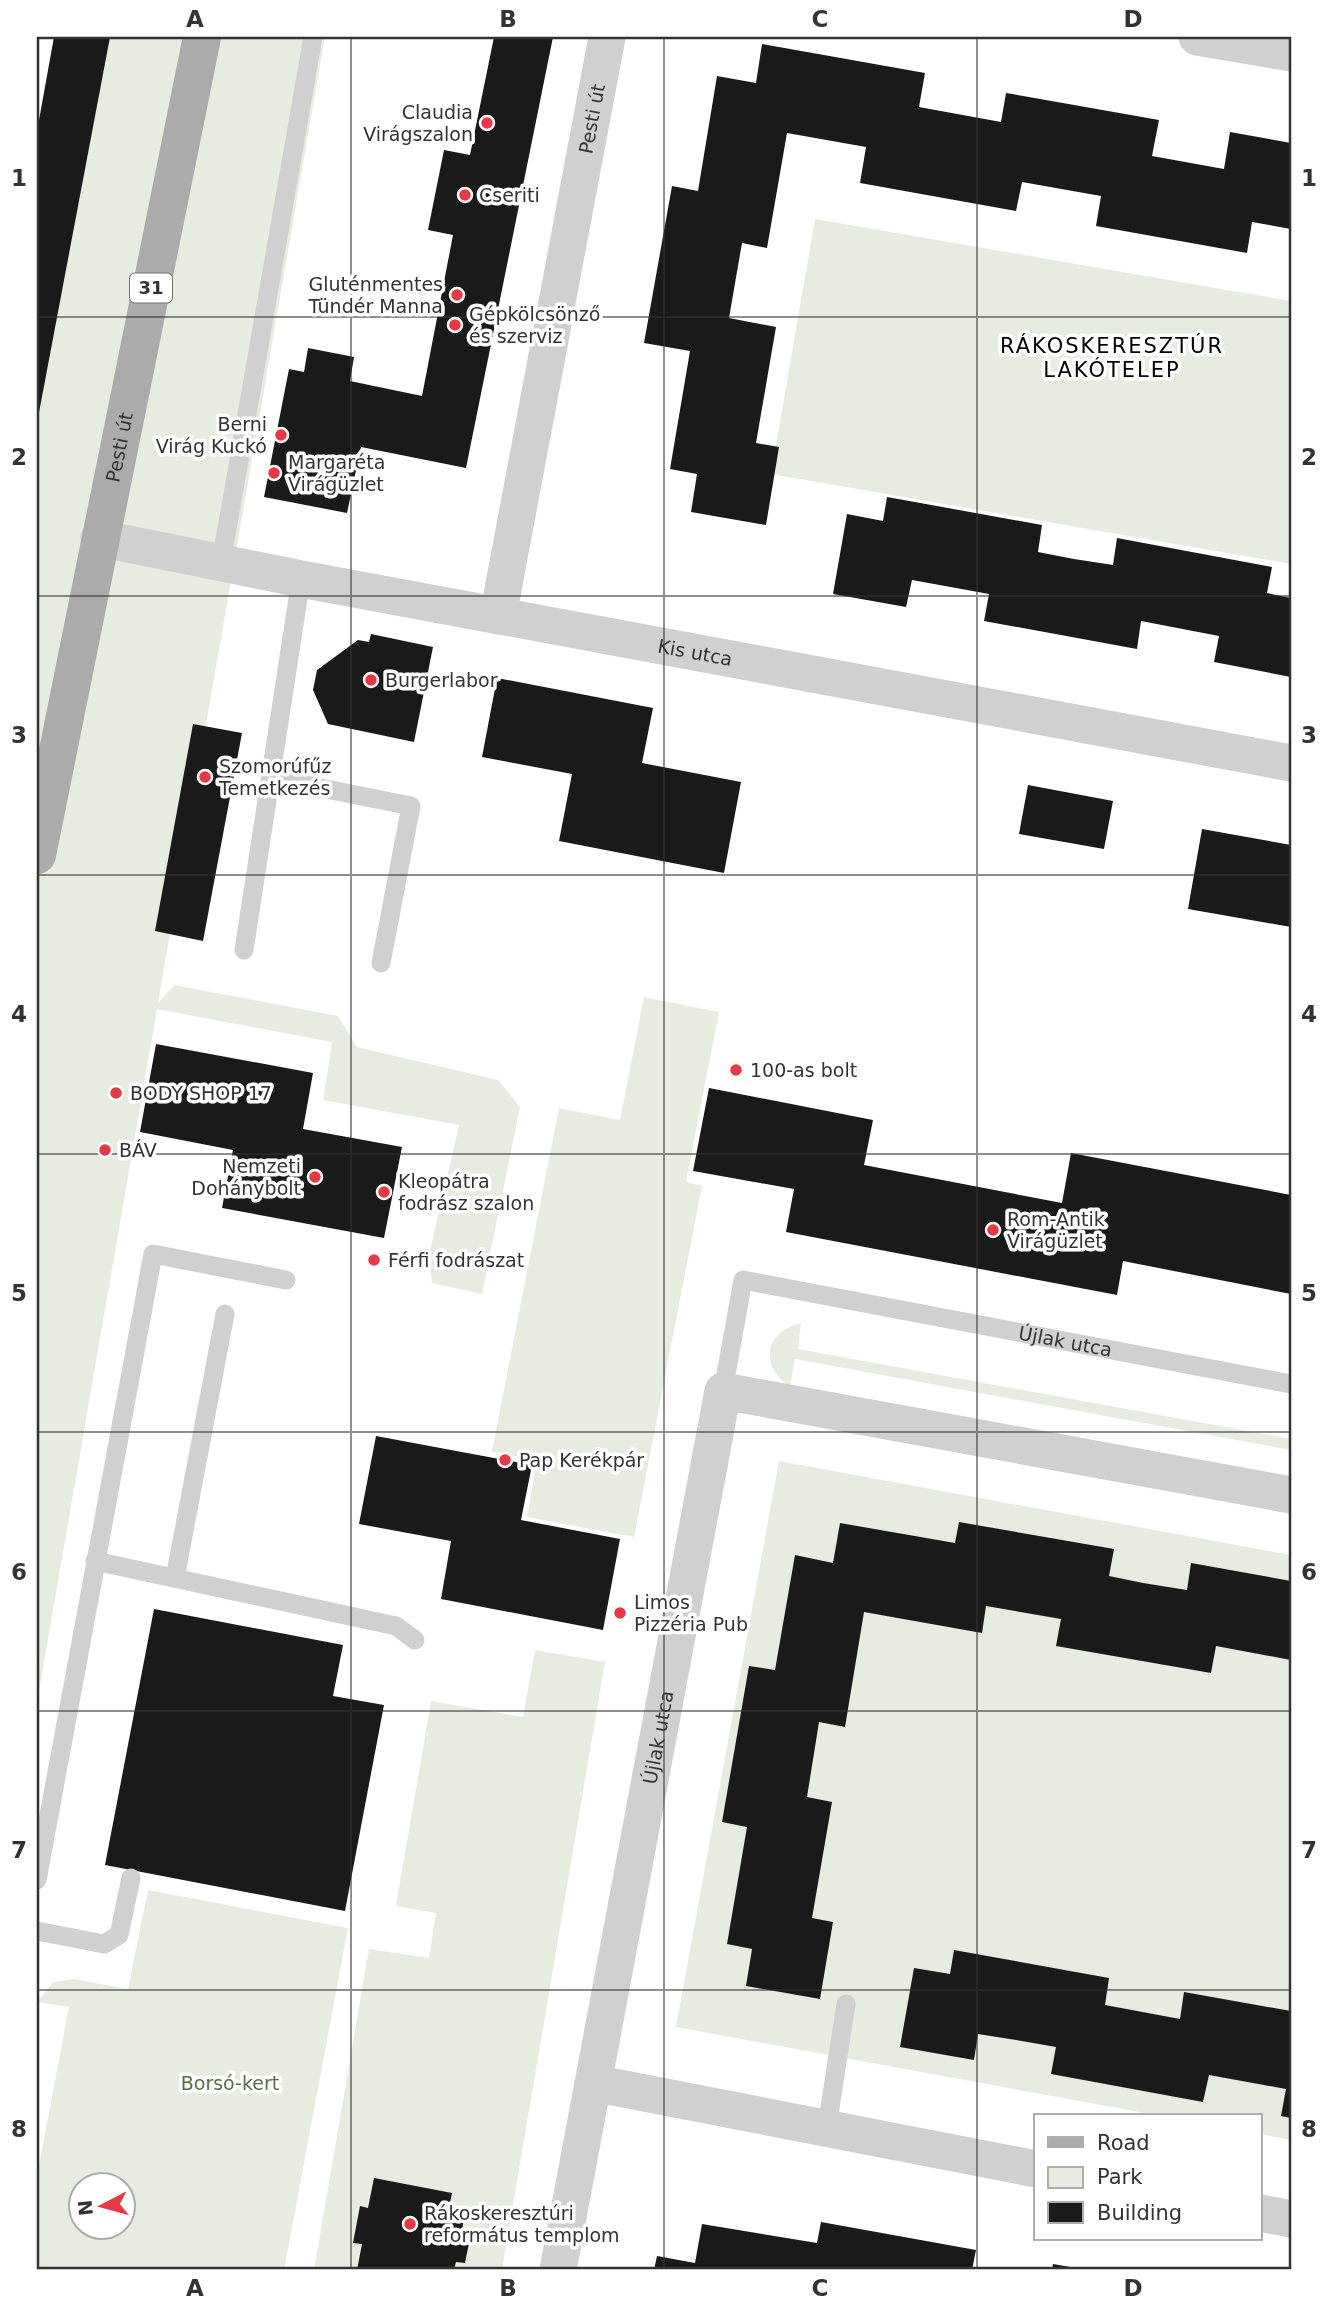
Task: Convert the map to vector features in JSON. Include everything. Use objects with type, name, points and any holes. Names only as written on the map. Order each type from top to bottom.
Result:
[{"type":"main road","name":"Pesti út","points":[[37,855],[202,37]]},
{"type":"street","name":"Pesti út","points":[[498,615],[607,37]]},
{"type":"street","points":[[1197,37],[1291,53]]},
{"type":"street","name":"Kis utca","points":[[99,538],[301,579],[1291,762]]},
{"type":"street","points":[[723,1391],[1291,1495]]},
{"type":"street","name":"Újlak utca","points":[[558,2270],[723,1391]]},
{"type":"street","points":[[593,2083],[1034,2169]]},
{"type":"street","points":[[1262,2213],[1291,2219]]},
{"type":"lane","points":[[221,563],[313,37]]},
{"type":"lane","points":[[244,950],[301,579]]},
{"type":"lane","points":[[271,778],[411,806],[381,963]]},
{"type":"lane","points":[[37,1880],[153,1254],[286,1280]]},
{"type":"lane","name":"Újlak utca","points":[[723,1391],[743,1280],[1291,1384]]},
{"type":"lane","points":[[176,1578],[225,1314]]},
{"type":"lane","points":[[95,1561],[396,1626],[415,1640]]},
{"type":"lane","points":[[37,1931],[104,1944],[119,1935],[131,1878]]},
{"type":"lane","points":[[827,2127],[846,2004]]},
{"type":"green space","points":[[110,37],[325,37],[158,1003],[174,985],[338,1016],[357,1047],[498,1080],[520,1107],[482,1294],[432,1283],[429,1255],[459,1125],[323,1100],[332,1042],[157,1009],[37,1703],[37,425]]},
{"type":"green space","points":[[815,219],[1291,301],[1291,564],[771,474]]},
{"type":"green space","points":[[644,997],[719,1012],[686,1182],[702,1186],[634,1537],[527,1517],[537,1461],[492,1451],[559,1108],[620,1120]]},
{"type":"green space","points":[[801,1323],[798,1349],[1291,1439],[1291,1450],[795,1359],[790,1387],[773,1369],[770,1350],[779,1334]]},
{"type":"green space","points":[[779,1461],[1291,1555],[1291,2140],[1262,2134],[1262,2114],[1150,2114],[676,2027]]},
{"type":"green space","points":[[535,1650],[605,1662],[502,2270],[314,2270],[369,1949],[429,1958],[436,1913],[396,1906],[431,1701],[523,1717]]},
{"type":"green space","name":"Borsó-kert","points":[[148,1890],[348,1928],[284,2270],[37,2270],[37,2176],[69,2007],[37,2002],[53,1982],[74,1979],[128,1989]]},
{"type":"building","points":[[54,37],[110,37],[38,418],[37,131]]},
{"type":"building","points":[[494,37],[553,37],[466,468],[361,447],[347,513],[264,497],[289,369],[304,372],[308,348],[354,357],[350,381],[422,396],[453,235],[428,230],[444,150],[470,155]]},
{"type":"building","points":[[762,44],[925,73],[919,107],[1001,122],[1006,93],[1159,120],[1152,156],[1224,169],[1230,132],[1291,143],[1291,229],[1252,222],[1247,253],[1096,226],[1101,196],[1022,182],[1016,211],[860,183],[866,147],[787,133],[767,248],[742,243],[729,318],[776,327],[756,443],[779,447],[766,525],[691,512],[697,474],[670,469],[690,351],[644,343],[672,186],[698,191],[717,76],[756,83]]},
{"type":"building","points":[[887,497],[1042,525],[1038,552],[1074,559],[1113,565],[1117,538],[1272,567],[1267,593],[1291,598],[1291,677],[1214,662],[1219,636],[1141,621],[1137,649],[984,621],[989,594],[912,580],[906,607],[833,594],[847,514],[883,521]]},
{"type":"building","name":"Burgerlabor","points":[[371,634],[433,647],[414,742],[328,724],[313,690],[317,670],[358,640],[369,642]]},
{"type":"building","points":[[497,678],[653,708],[642,763],[741,782],[724,873],[559,841],[572,774],[482,757]]},
{"type":"building","points":[[193,724],[242,733],[203,941],[155,931]]},
{"type":"building","points":[[1028,785],[1113,801],[1104,849],[1019,834]]},
{"type":"building","points":[[1202,829],[1291,845],[1291,927],[1188,909]]},
{"type":"building","points":[[156,1044],[313,1073],[303,1129],[402,1147],[384,1238],[222,1208],[233,1150],[140,1132]]},
{"type":"building","points":[[709,1088],[873,1120],[864,1165],[1062,1203],[1071,1153],[1291,1195],[1291,1294],[1123,1261],[1117,1295],[786,1232],[794,1189],[693,1171]]},
{"type":"building","points":[[376,1436],[532,1465],[521,1520],[620,1539],[603,1630],[441,1599],[451,1541],[359,1524]]},
{"type":"building","points":[[959,1522],[1114,1549],[1109,1576],[1143,1583],[1187,1590],[1191,1563],[1291,1581],[1291,1660],[1216,1646],[1211,1673],[1056,1646],[1061,1619],[986,1606],[982,1633],[864,1612],[845,1727],[819,1722],[807,1797],[832,1802],[812,1918],[833,1922],[820,1999],[746,1986],[752,1949],[727,1944],[747,1827],[722,1822],[749,1666],[775,1670],[795,1555],[833,1563],[840,1523],[955,1543]]},
{"type":"building","points":[[154,1609],[343,1645],[333,1696],[384,1705],[345,1911],[105,1865]]},
{"type":"building","points":[[954,1950],[1109,1978],[1105,2005],[1180,2019],[1184,1992],[1291,2011],[1291,2118],[1281,2116],[1286,2089],[1209,2075],[1203,2102],[1051,2074],[1056,2047],[978,2034],[974,2060],[900,2047],[914,1968],[950,1974]]},
{"type":"building","name":"Rákoskeresztúri református templom","points":[[374,2178],[452,2193],[449,2208],[465,2211],[461,2237],[470,2238],[465,2263],[456,2262],[454,2270],[438,2267],[437,2270],[357,2270],[362,2244],[353,2243],[360,2206],[368,2208]]},
{"type":"building","points":[[821,2222],[976,2250],[972,2270],[654,2270],[657,2256],[695,2263],[702,2224],[817,2243]]},
{"type":"building","points":[[1053,2264],[1082,2269],[1082,2270],[1052,2270]]},
{"type":"place","name":"Claudia Virágszalon","points":[[487,123]]},
{"type":"place","name":"Cseriti","points":[[465,195]]},
{"type":"place","name":"Gluténmentes Tündér Manna","points":[[457,295]]},
{"type":"place","name":"Gépkölcsönző és szerviz","points":[[455,325]]},
{"type":"place","name":"Berni Virág Kuckó","points":[[281,435]]},
{"type":"place","name":"Margaréta Virágüzlet","points":[[274,473]]},
{"type":"place","name":"Burgerlabor","points":[[371,680]]},
{"type":"place","name":"Szomorúfűz Temetkezés","points":[[205,777]]},
{"type":"place","name":"100-as bolt","points":[[736,1070]]},
{"type":"place","name":"BODY SHOP 17","points":[[116,1093]]},
{"type":"place","name":"BÁV","points":[[105,1150]]},
{"type":"place","name":"Nemzeti Dohánybolt","points":[[315,1177]]},
{"type":"place","name":"Kleopátra fodrász szalon","points":[[384,1192]]},
{"type":"place","name":"Rom-Antik Virágüzlet","points":[[993,1230]]},
{"type":"place","name":"Férfi fodrászat","points":[[374,1260]]},
{"type":"place","name":"Pap Kerékpár","points":[[505,1460]]},
{"type":"place","name":"Limos Pizzéria Pub","points":[[620,1613]]},
{"type":"place","name":"Rákoskeresztúri református templom","points":[[410,2224]]},
{"type":"district","name":"RÁKOSKERESZTÚR LAKÓTELEP","points":[[1112,358]]}]
